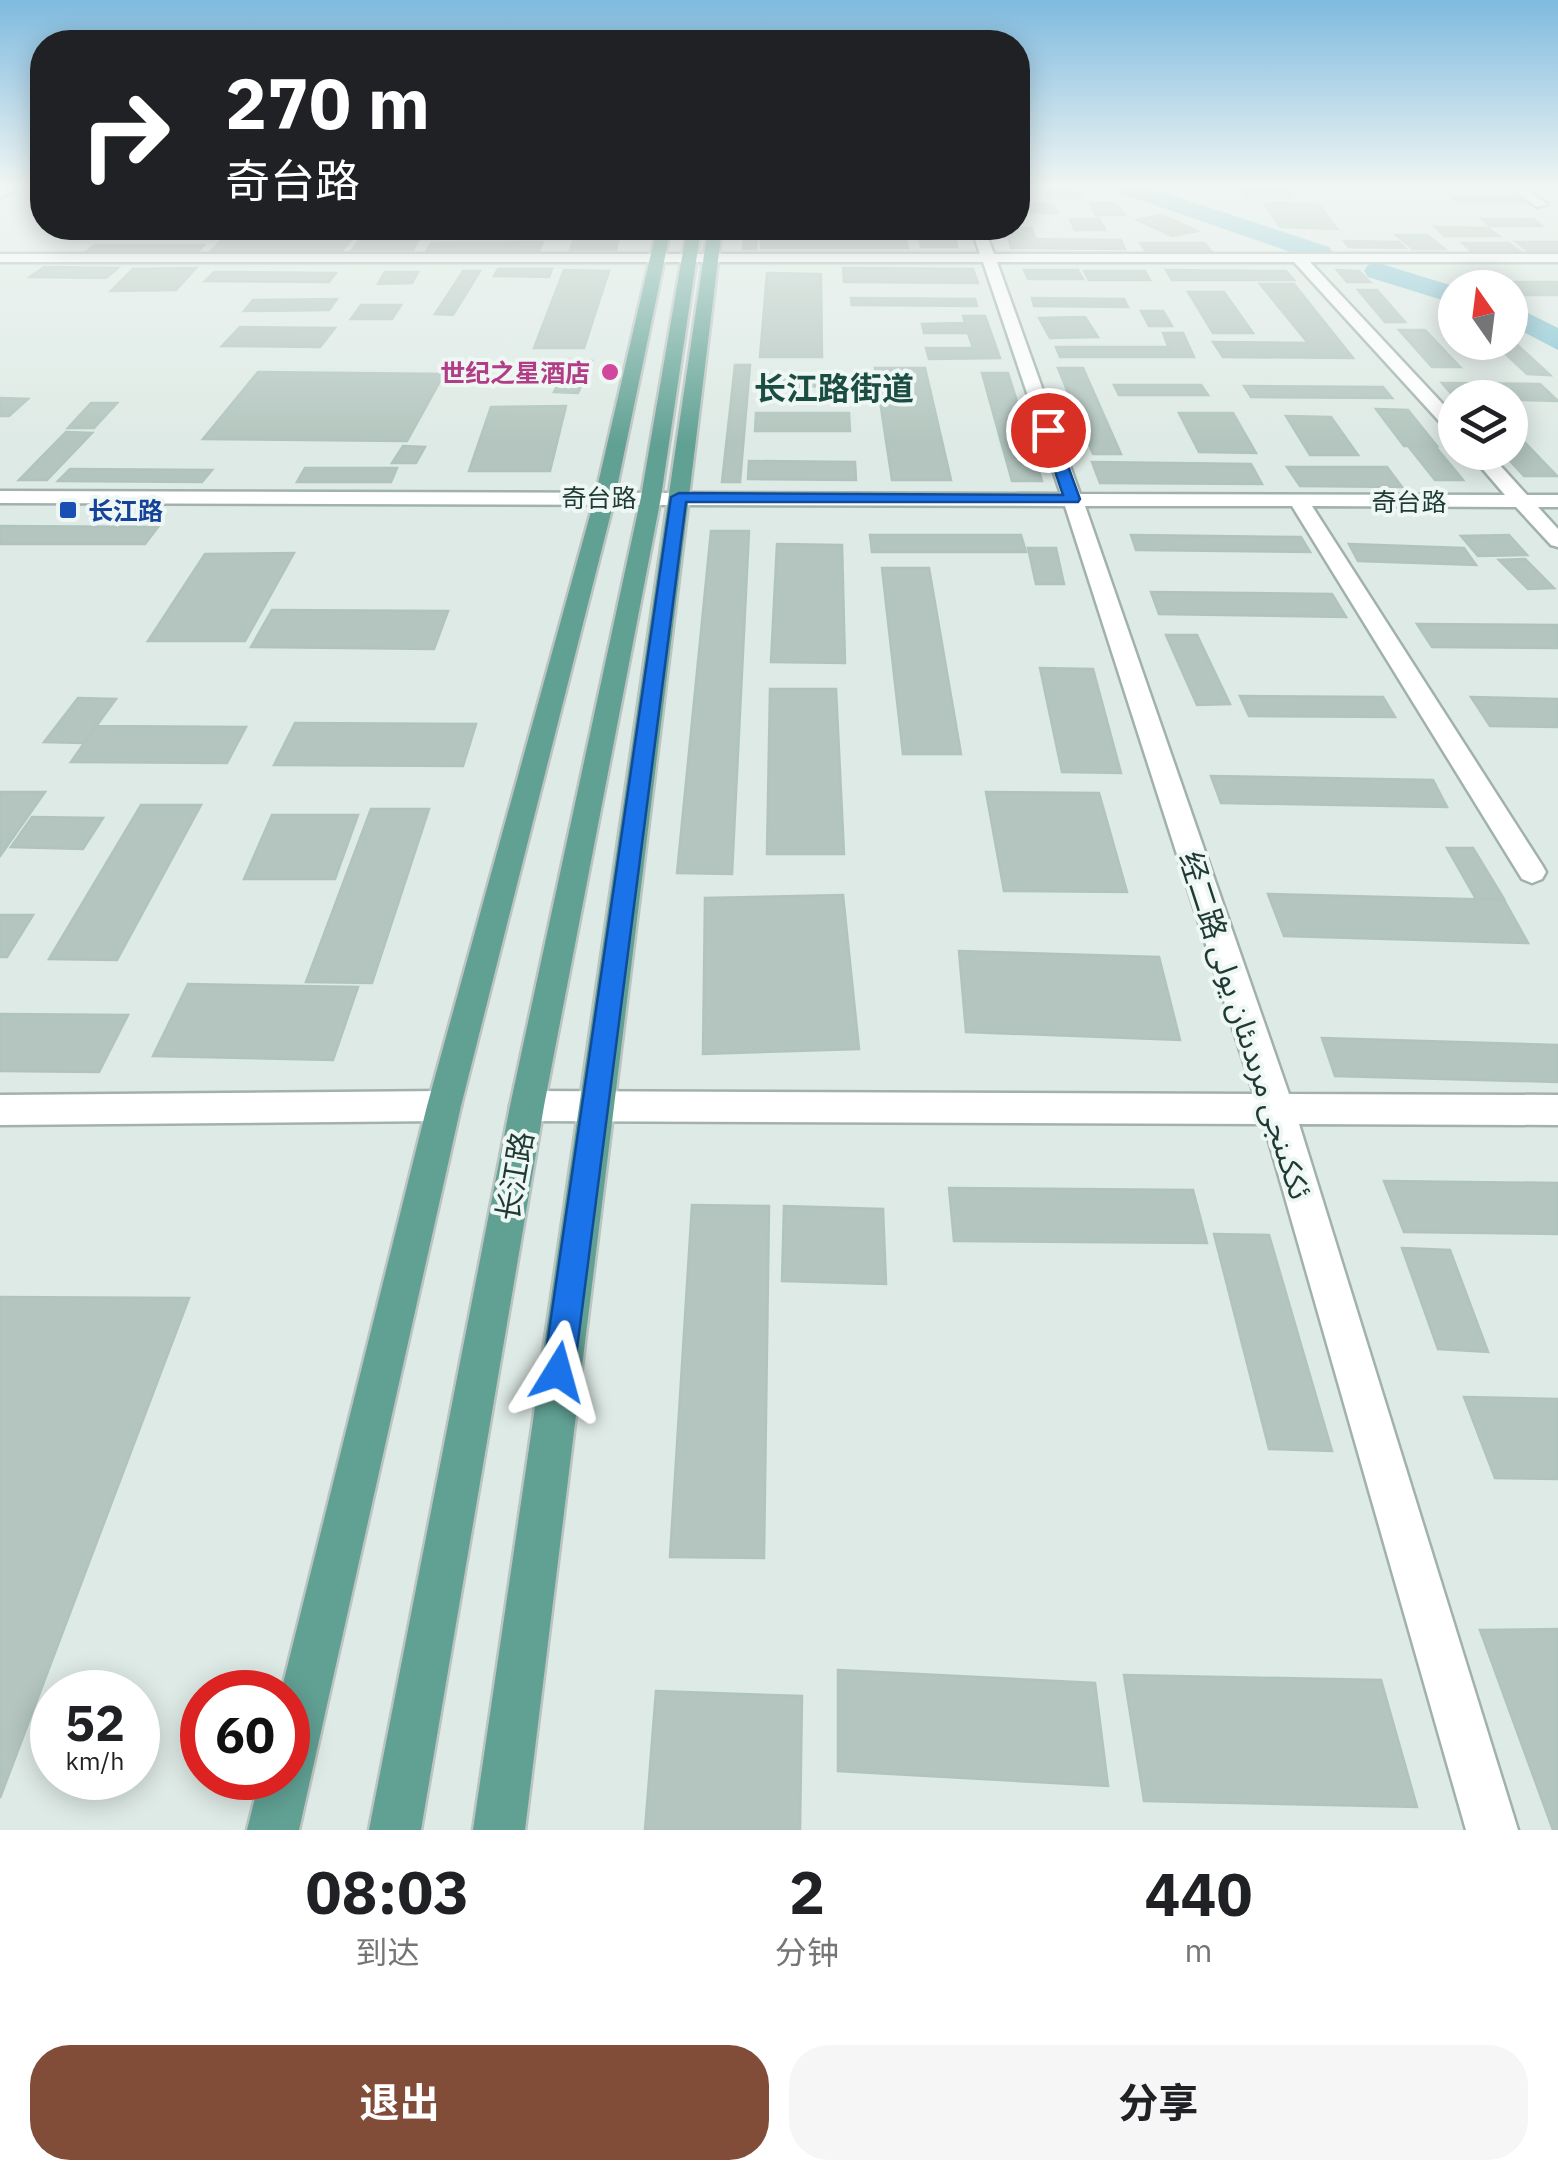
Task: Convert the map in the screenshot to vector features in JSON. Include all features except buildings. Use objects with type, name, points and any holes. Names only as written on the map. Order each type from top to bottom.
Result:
[{"type":"main road","points":[[310,1674],[444,1106],[605,497],[654,272]]},
{"type":"main road","points":[[499,1830],[596,1104],[665,497],[698,272]]},
{"type":"main road","name":"长江路","points":[[395,1830],[527,1106],[665,497]]},
{"type":"main road","points":[[273,1830],[280,1800]]},
{"type":"street","name":"经二路 ئككىنجى مرىدىئان يولى","points":[[994,272],[1276,1107],[1492,1830]]},
{"type":"street","points":[[1311,272],[1438,410]]},
{"type":"street","points":[[1493,470],[1558,542]]},
{"type":"street","name":"奇台路","points":[[0,497],[1558,502]]},
{"type":"street","points":[[1298,500],[1532,872]]},
{"type":"street","points":[[0,1110],[444,1106]]},
{"type":"street","points":[[527,1106],[1558,1110]]},
{"type":"waterway","points":[[1382,272],[1438,290]]},
{"type":"waterway","points":[[1528,324],[1558,341]]},
{"type":"place","name":"世纪之星酒店","points":[[610,372]]},
{"type":"place","name":"长江路","points":[[68,510]]},
{"type":"district","name":"长江路街道","points":[[834,388]]},
{"type":"route","points":[[558,1372],[679,497],[1072,499],[1048,430]]}]
